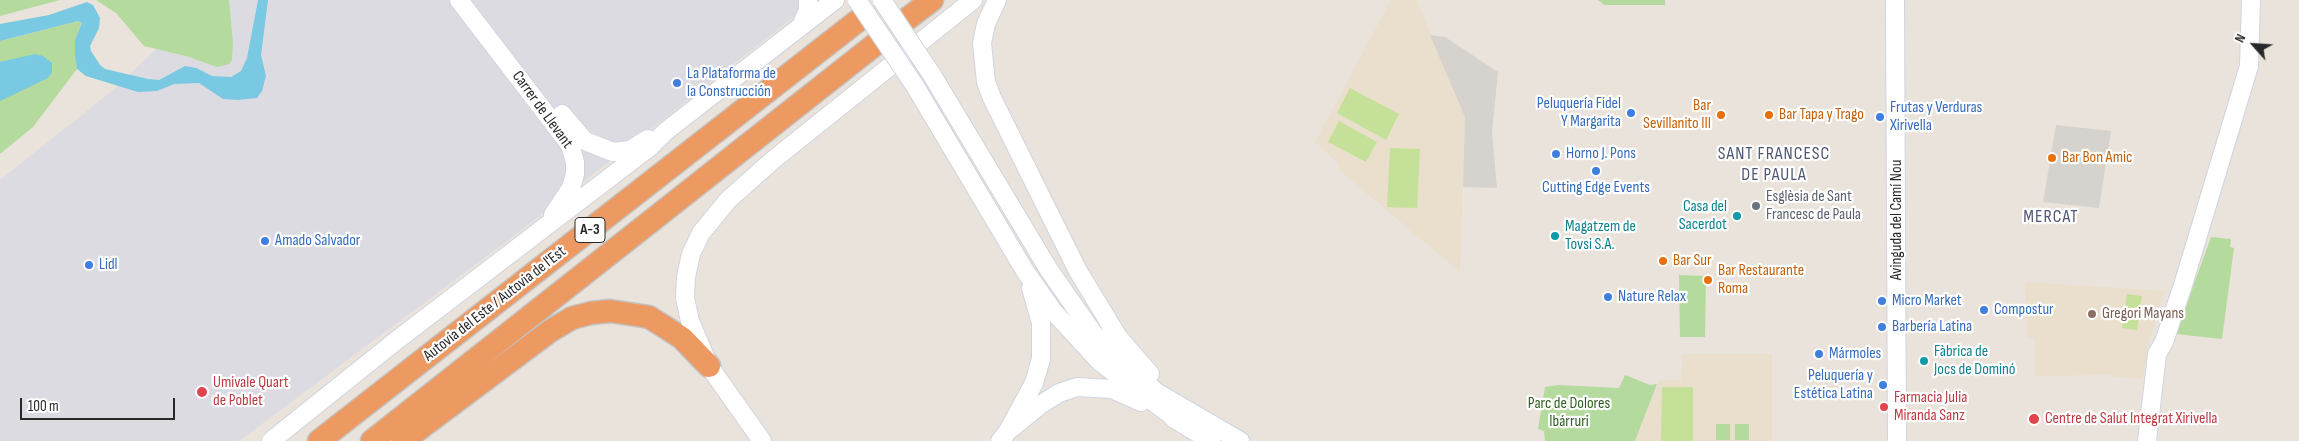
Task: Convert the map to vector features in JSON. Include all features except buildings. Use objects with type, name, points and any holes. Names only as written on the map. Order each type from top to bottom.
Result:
[{"type":"highway","points":[[907,20],[932,0]]},
{"type":"highway","name":"Autovía del Este / Autovia de l'Est","points":[[320,441],[858,10]]},
{"type":"highway","name":"Autovía del Este / Autovia de l'Est","points":[[372,441],[876,43]]},
{"type":"highway","points":[[403,441],[550,331],[572,318],[591,313],[610,311],[649,317],[682,338],[709,366]]},
{"type":"street","name":"Carrer de Llevant","points":[[459,0],[562,133],[573,152],[574,174],[571,188],[543,228]]},
{"type":"street","name":"Carrer de Llevant","points":[[474,0],[585,141],[613,152],[630,150],[654,135],[666,131]]},
{"type":"street","points":[[801,26],[808,10],[808,0]]},
{"type":"street","points":[[271,441],[543,228],[622,169],[666,131],[835,0]]},
{"type":"street","points":[[882,0],[932,75],[1049,270],[1089,327],[1118,358],[1211,441]]},
{"type":"street","points":[[762,441],[709,366],[690,321],[685,298],[686,277],[691,254],[701,233],[710,218],[773,160],[973,0]]},
{"type":"street","points":[[997,0],[986,24],[982,43],[985,75],[992,98],[1078,271],[1100,309],[1118,337],[1185,417]]},
{"type":"street","name":"Avinguda del Camí Nou","points":[[1896,0],[1897,441]]},
{"type":"street","points":[[2147,441],[2157,354],[2164,342],[2183,285],[2249,66],[2251,0]]},
{"type":"street","points":[[858,10],[915,86],[1025,271],[1053,311],[1100,362],[1185,417]]},
{"type":"street","points":[[1004,436],[1034,383],[1042,350],[1041,323],[1025,271]]},
{"type":"street","points":[[1004,436],[1040,405],[1059,392],[1077,387],[1112,389],[1185,417],[1240,441]]},
{"type":"shaded area","points":[[208,0],[814,1],[528,225],[239,441],[0,441],[0,180],[112,91]]},
{"type":"shaded area","points":[[1391,0],[1417,0],[1465,117],[1460,272],[1339,170],[1338,163],[1315,142]]},
{"type":"shaded area","points":[[1430,35],[1445,37],[1498,72],[1492,132],[1497,188],[1463,187],[1465,117]]},
{"type":"shaded area","points":[[2056,125],[2111,131],[2099,208],[2043,202]]},
{"type":"shaded area","name":"Gregori Mayans","points":[[2025,282],[2164,291],[2147,350],[2143,379],[2113,377],[2112,375],[2034,376],[2035,338],[2027,337]]},
{"type":"shaded area","points":[[1682,354],[1772,354],[1772,441],[1635,441],[1659,380],[1681,380]]},
{"type":"green space","points":[[0,0],[60,0],[0,16]]},
{"type":"green space","points":[[96,0],[229,0],[233,43],[232,60],[229,64],[217,67],[186,56],[144,46],[116,13]]},
{"type":"green space","points":[[1598,0],[1665,0],[1665,5],[1604,5]]},
{"type":"green space","points":[[78,21],[82,23],[75,40],[77,69],[33,127],[0,154],[0,41]]},
{"type":"green space","points":[[1350,88],[1399,114],[1386,140],[1337,113]]},
{"type":"green space","points":[[1339,121],[1377,142],[1366,162],[1328,142]]},
{"type":"green space","points":[[1390,148],[1420,149],[1417,208],[1387,207]]},
{"type":"green space","points":[[2211,237],[2231,239],[2230,247],[2234,248],[2222,339],[2176,334]]},
{"type":"green space","points":[[1679,275],[1706,276],[1705,337],[1680,337]]},
{"type":"green space","points":[[2127,294],[2142,296],[2137,330],[2122,328]]},
{"type":"green space","name":"Parc de Dolores Ibárruri","points":[[1625,375],[1650,385],[1657,384],[1635,441],[1545,441],[1544,431],[1538,429],[1545,387],[1558,385],[1619,388]]},
{"type":"green space","points":[[1662,387],[1693,387],[1693,441],[1661,441]]},
{"type":"green space","points":[[1716,424],[1730,424],[1730,440],[1716,440]]},
{"type":"green space","points":[[1735,424],[1749,424],[1749,440],[1735,440]]},
{"type":"water","points":[[258,0],[268,0],[261,55],[266,76],[262,91],[257,98],[223,99],[199,83],[174,84],[157,91],[138,92],[86,76],[77,69],[75,40],[82,23],[78,21],[0,41],[0,24],[49,15],[87,2],[93,5],[100,18],[99,28],[90,46],[91,51],[105,69],[159,80],[185,66],[196,68],[212,76],[231,77],[241,71],[247,58]]},
{"type":"water","points":[[35,54],[43,56],[52,63],[52,72],[48,78],[0,101],[0,62]]},
{"type":"place","name":"La Plataforma de la Construcción","points":[[677,83]]},
{"type":"place","name":"Peluquería Fidel Y Margarita","points":[[1631,113]]},
{"type":"place","name":"Bar Sevillanito III","points":[[1721,115]]},
{"type":"place","name":"Bar Tapa y Trago","points":[[1769,115]]},
{"type":"place","name":"Frutas y Verduras Xirivella","points":[[1880,117]]},
{"type":"place","name":"Horno J. Pons","points":[[1556,154]]},
{"type":"place","name":"Bar Bon Amic","points":[[2052,158]]},
{"type":"place","name":"Cutting Edge Events","points":[[1596,171]]},
{"type":"place","name":"Esglèsia de Sant Francesc de Paula","points":[[1756,206]]},
{"type":"place","name":"Casa del Sacerdot","points":[[1737,216]]},
{"type":"place","name":"Magatzem de Tovsi S.A.","points":[[1555,236]]},
{"type":"place","name":"Amado Salvador","points":[[265,241]]},
{"type":"place","name":"Bar Sur","points":[[1663,261]]},
{"type":"place","name":"Lidl","points":[[89,265]]},
{"type":"place","name":"Bar Restaurante Roma","points":[[1708,280]]},
{"type":"place","name":"Nature Relax","points":[[1608,297]]},
{"type":"place","name":"Micro Market","points":[[1882,301]]},
{"type":"place","name":"Compostur","points":[[1984,310]]},
{"type":"place","name":"Gregori Mayans","points":[[2092,314]]},
{"type":"place","name":"Barbería Latina","points":[[1882,327]]},
{"type":"place","name":"Mármoles","points":[[1819,354]]},
{"type":"place","name":"Fàbrica de Jocs de Dominó","points":[[1924,361]]},
{"type":"place","name":"Peluquería y Estética Latina","points":[[1883,385]]},
{"type":"place","name":"Umivale Quart de Poblet","points":[[202,392]]},
{"type":"place","name":"Farmacia Julia Miranda Sanz","points":[[1884,407]]},
{"type":"place","name":"Centre de Salut Integrat Xirivella","points":[[2034,419]]},
{"type":"district","name":"SANT FRANCESC DE PAULA","points":[[1774,164]]},
{"type":"district","name":"MERCAT","points":[[2051,217]]}]
